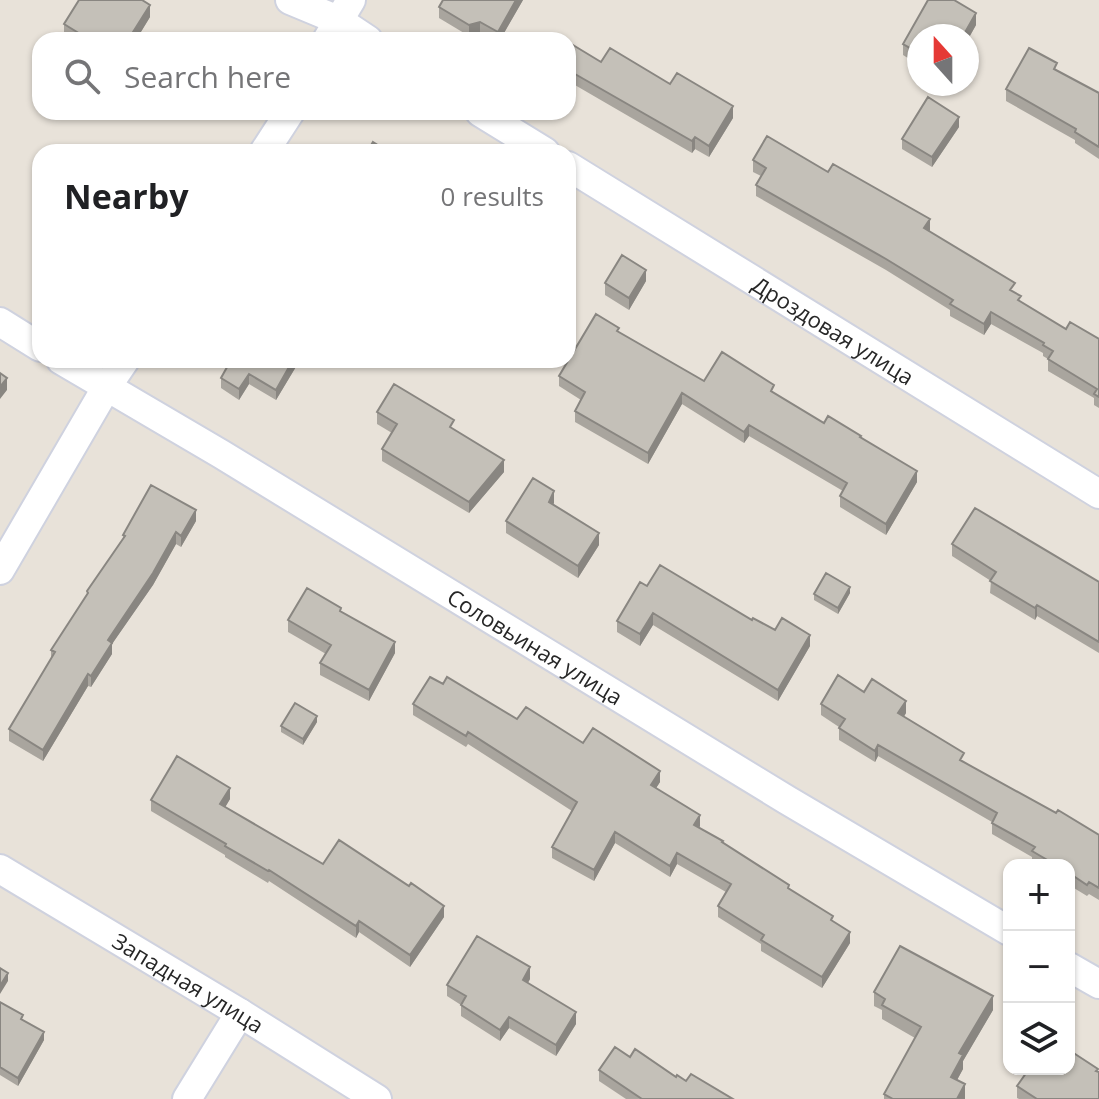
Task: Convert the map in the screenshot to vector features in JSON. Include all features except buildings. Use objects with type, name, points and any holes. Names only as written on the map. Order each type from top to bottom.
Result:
[{"type":"street","points":[[290,0],[339,20],[356,32]]},
{"type":"street","points":[[269,144],[285,120]]},
{"type":"street","points":[[493,120],[532,144]]},
{"type":"street","name":"Дроздовая улица","points":[[576,171],[1099,494]]},
{"type":"street","points":[[0,322],[32,342]]},
{"type":"street","name":"Соловьиная улица","points":[[74,368],[1003,927]]},
{"type":"street","points":[[0,570],[120,368]]},
{"type":"street","name":"Западная улица","points":[[0,869],[377,1099]]},
{"type":"street","points":[[1075,970],[1099,984]]},
{"type":"street","points":[[187,1099],[240,1013]]}]
